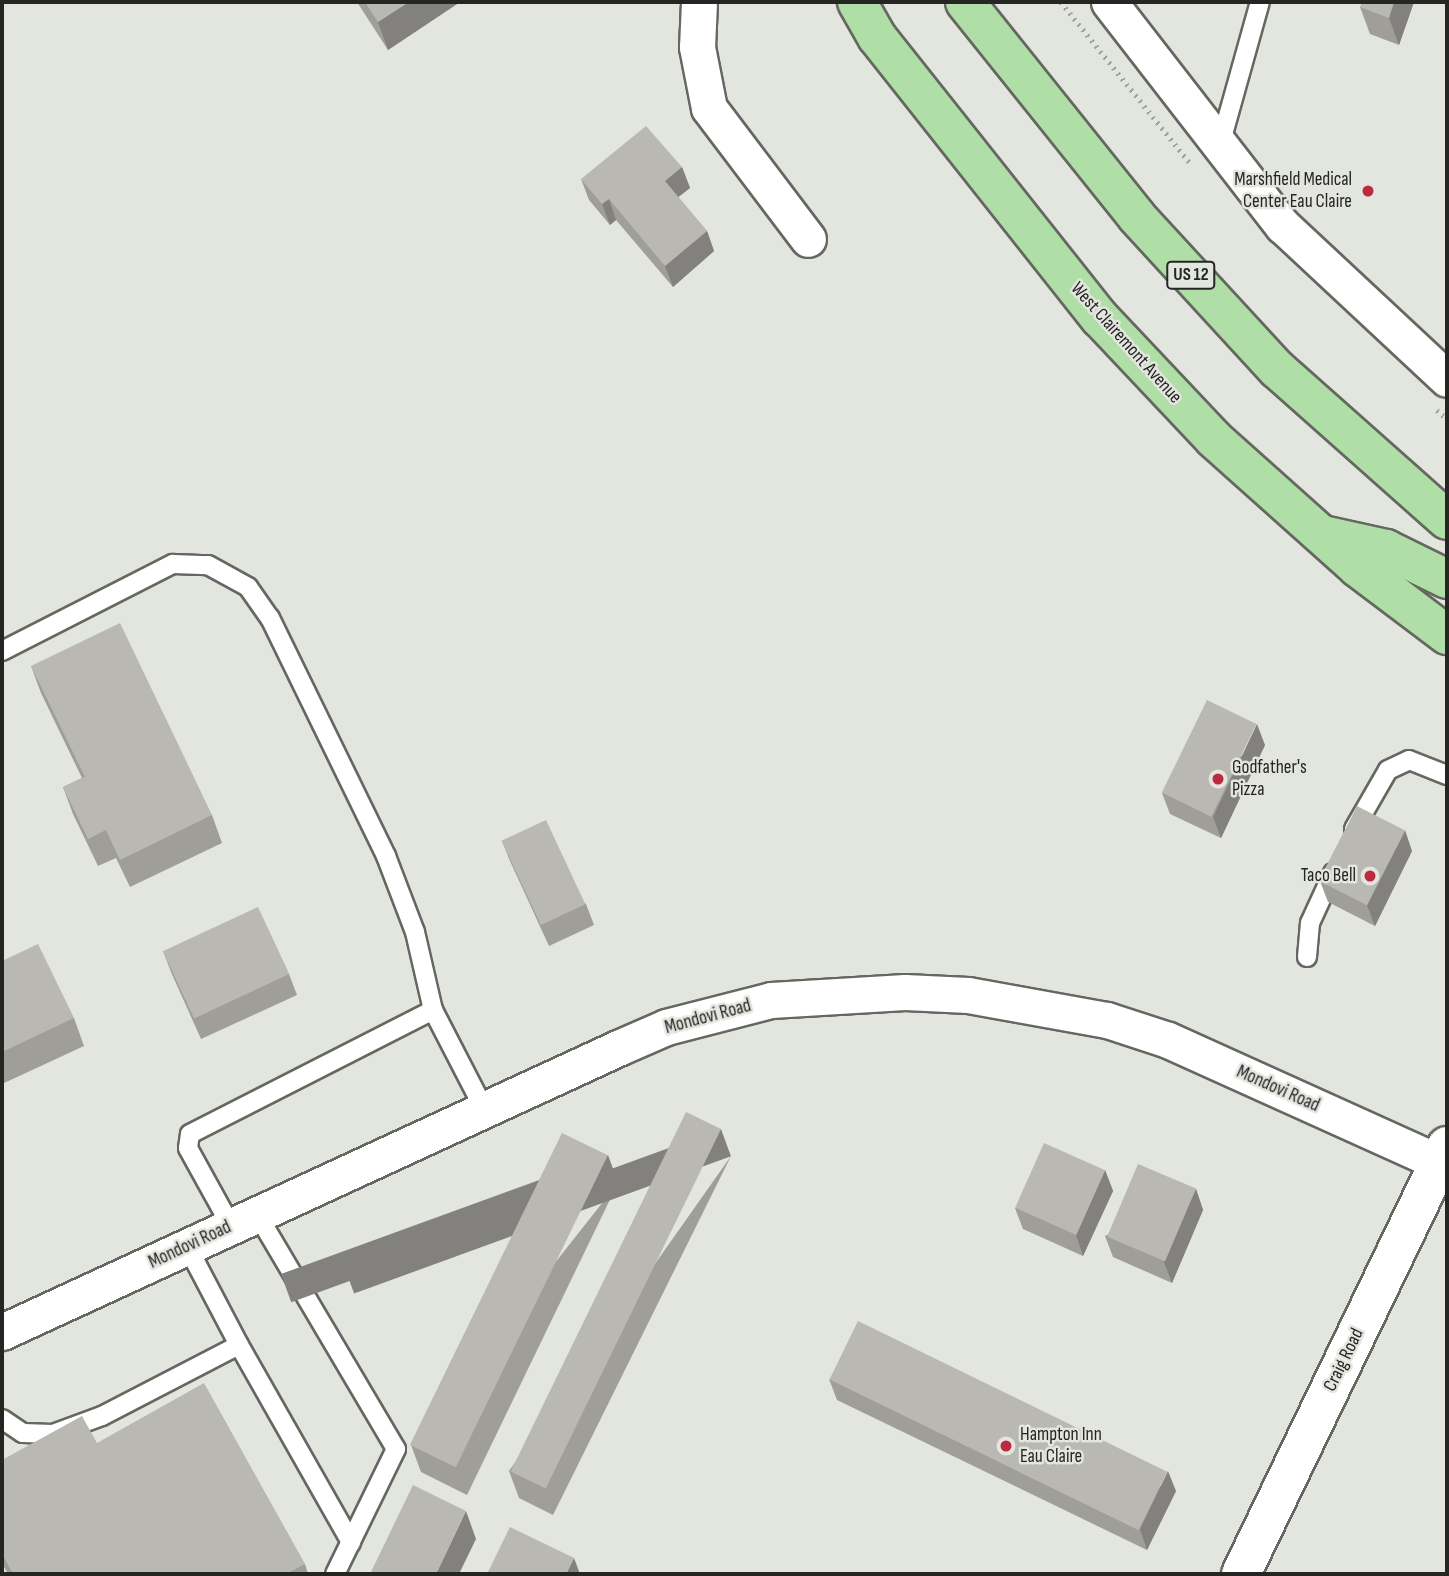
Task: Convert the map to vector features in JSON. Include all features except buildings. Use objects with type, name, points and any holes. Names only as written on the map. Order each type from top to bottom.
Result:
[{"type":"main road","name":"West Clairemont Avenue","points":[[857,2],[877,37],[1100,318],[1214,439],[1321,534],[1447,635]]},
{"type":"main road","name":"US 12","points":[[965,2],[1137,217],[1258,349],[1447,520]]},
{"type":"main road","points":[[1321,534],[1385,549],[1447,579]]},
{"type":"street","points":[[699,2],[697,47],[709,108],[808,239]]},
{"type":"street","points":[[1109,2],[1283,226],[1447,379]]},
{"type":"street","name":"Mondovi Road","points":[[2,1332],[666,1027],[771,1000],[905,992],[1037,1003],[1107,1020],[1181,1046],[1445,1158]]},
{"type":"street","name":"Craig Road","points":[[1241,1574],[1445,1158]]},
{"type":"lane","points":[[1220,145],[1260,2]]},
{"type":"lane","points":[[2,651],[173,564],[208,565],[248,587],[270,618],[386,856],[415,932],[433,1010],[484,1109]]},
{"type":"lane","points":[[1307,957],[1310,923],[1343,852],[1388,770],[1409,760],[1447,775]]},
{"type":"lane","points":[[335,1574],[396,1449],[244,1220],[188,1148],[190,1134],[433,1010]]},
{"type":"lane","points":[[187,1246],[239,1345],[351,1542]]},
{"type":"lane","points":[[2,1419],[23,1433],[53,1434],[102,1416],[239,1345]]},
{"type":"place","name":"Marshfield Medical Center Eau Claire","points":[[1368,191]]},
{"type":"place","name":"Godfather's Pizza","points":[[1218,779]]},
{"type":"place","name":"Taco Bell","points":[[1370,876]]},
{"type":"place","name":"Hampton Inn Eau Claire","points":[[1006,1446]]}]
